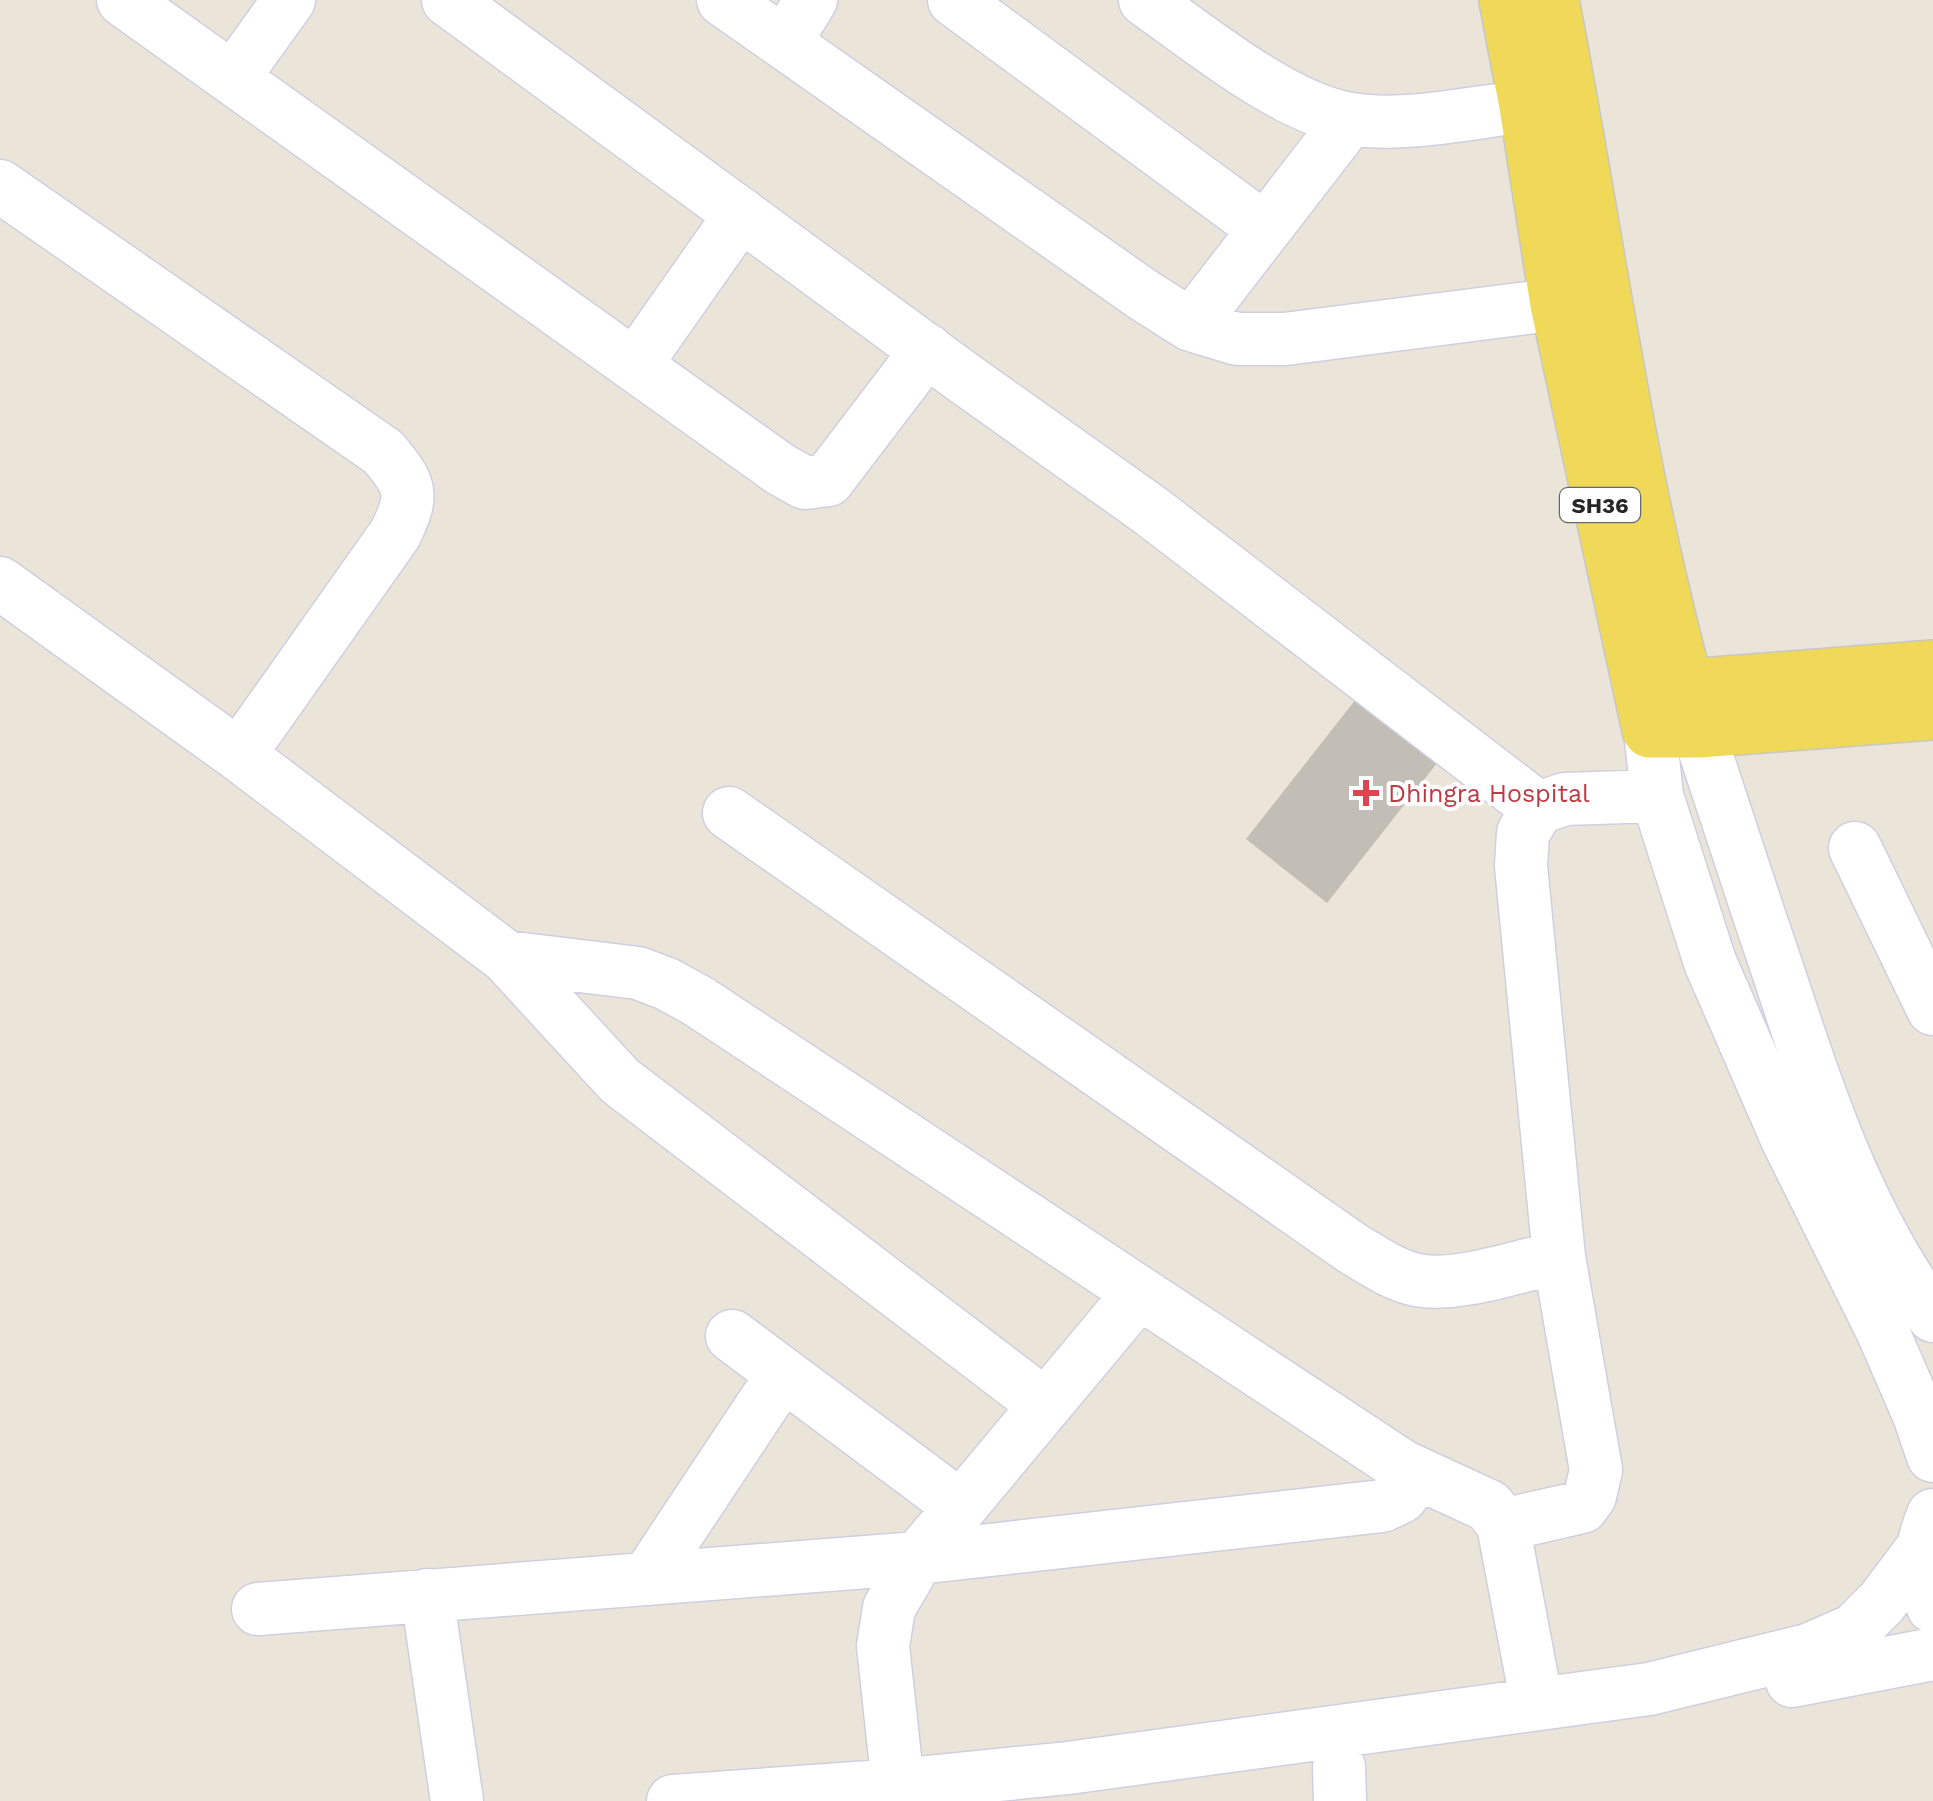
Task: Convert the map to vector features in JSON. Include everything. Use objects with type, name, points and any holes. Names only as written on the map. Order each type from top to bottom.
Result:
[{"type":"main road","name":"SH36","points":[[1507,0],[1528,106],[1558,304],[1669,709]]},
{"type":"main road","name":"SH36","points":[[1551,0],[1669,709]]},
{"type":"main road","points":[[1669,709],[1933,668]]},
{"type":"main road","points":[[1669,709],[1933,712]]},
{"type":"street","points":[[123,0],[780,469],[805,483],[828,480],[927,350]]},
{"type":"street","points":[[234,78],[288,0]]},
{"type":"street","points":[[448,0],[511,18],[741,214],[1152,511],[1538,808]]},
{"type":"street","points":[[723,0],[798,21],[1145,296],[1190,325],[1237,339],[1285,339],[1558,304]]},
{"type":"street","points":[[954,0],[1266,228]]},
{"type":"street","points":[[1145,0],[1261,80],[1309,106],[1350,120],[1397,120],[1528,106]]},
{"type":"street","points":[[1190,325],[1350,120]]},
{"type":"street","points":[[0,186],[383,452],[406,479],[408,508],[395,534],[240,755]]},
{"type":"street","points":[[635,365],[741,214]]},
{"type":"street","points":[[0,583],[240,755],[506,957],[620,1081],[1044,1404]]},
{"type":"street","points":[[1669,709],[1657,796],[1710,962],[1788,1141],[1882,1330],[1933,1456]]},
{"type":"street","points":[[1669,709],[1810,1070],[1877,1228],[1910,1286],[1933,1316]]},
{"type":"street","points":[[1503,1525],[1582,1508],[1590,1496],[1596,1470],[1559,1257],[1521,866],[1523,833],[1538,808],[1565,798],[1657,796]]},
{"type":"street","points":[[729,813],[1389,1270],[1417,1280],[1446,1281],[1559,1257]]},
{"type":"street","points":[[1854,848],[1919,957],[1933,1009]]},
{"type":"street","points":[[506,957],[612,968],[667,984],[1402,1466],[1489,1506],[1503,1525],[1537,1704]]},
{"type":"street","points":[[898,1786],[884,1646],[888,1608],[918,1558],[1139,1293]]},
{"type":"street","points":[[732,1336],[960,1506]]},
{"type":"street","points":[[647,1579],[783,1374]]},
{"type":"street","points":[[258,1609],[918,1558],[1382,1506],[1401,1497],[1412,1483],[1402,1466]]},
{"type":"street","points":[[1066,1790],[1537,1704],[1649,1689],[1808,1650],[1854,1630],[1882,1602],[1927,1533]]},
{"type":"street","points":[[1927,1533],[1924,1583],[1933,1607]]},
{"type":"street","points":[[427,1595],[456,1801]]},
{"type":"street","points":[[672,1801],[898,1786],[1066,1790],[1339,1784],[1579,1726],[1933,1654]]},
{"type":"building","points":[[1360,694],[1441,758],[1327,903],[1246,839]]},
{"type":"place","name":"Dhingra Hospital","points":[[1366,793]]}]
